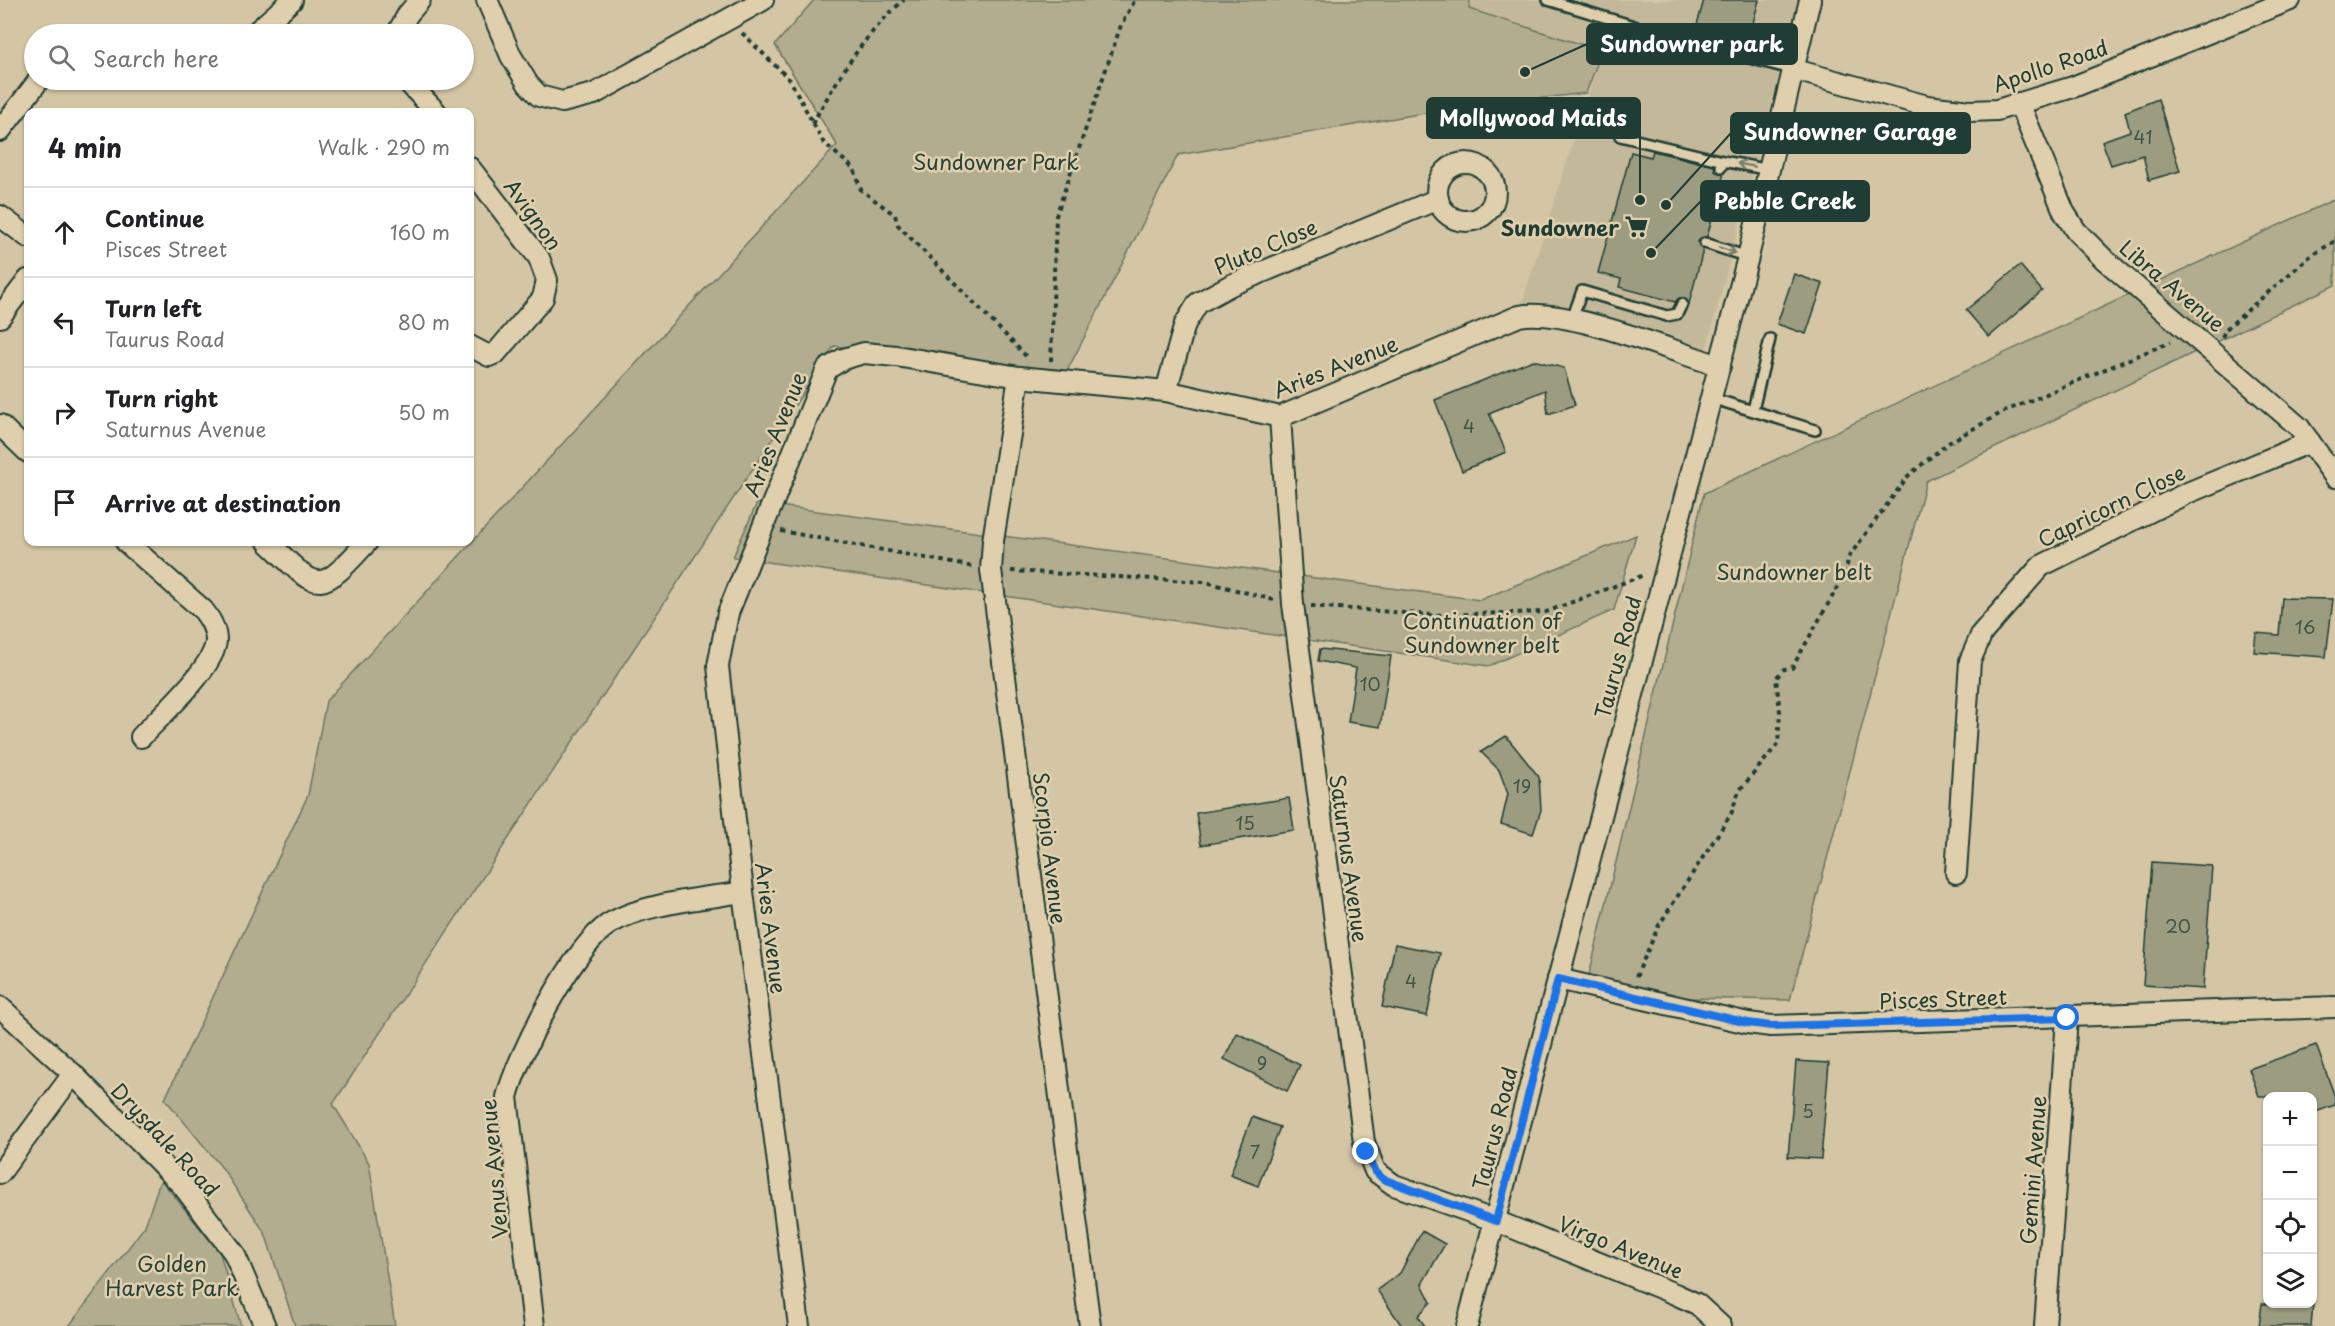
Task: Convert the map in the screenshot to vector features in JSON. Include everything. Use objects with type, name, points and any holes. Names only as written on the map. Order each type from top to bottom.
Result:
[{"type":"street","points":[[402,24],[420,0]]},
{"type":"street","points":[[486,0],[523,76],[539,96],[552,101],[570,101],[594,94],[763,0]]},
{"type":"street","name":"Taurus Road","points":[[1467,1326],[1720,366],[1795,70],[1810,0]]},
{"type":"street","name":"Apollo Road","points":[[2178,43],[2255,0]]},
{"type":"street","name":"Apollo Road","points":[[1795,70],[1927,106],[1970,111],[1997,110],[2073,87],[2290,0]]},
{"type":"street","points":[[263,24],[281,4]]},
{"type":"street","points":[[0,131],[31,90]]},
{"type":"street","points":[[415,90],[432,108]]},
{"type":"street","name":"Libra Avenue","points":[[2019,103],[2064,212],[2076,231],[2105,260],[2299,427],[2335,477]]},
{"type":"street","name":"Avignon","points":[[474,173],[539,258],[547,279],[543,298],[496,354],[489,356],[474,348]]},
{"type":"street","name":"Pluto Close","points":[[1166,391],[1185,324],[1198,303],[1232,285],[1438,199]]},
{"type":"street","points":[[0,216],[24,234]]},
{"type":"street","points":[[0,317],[24,285]]},
{"type":"street","name":"Aries Avenue","points":[[799,1326],[743,892],[718,666],[728,613],[827,369],[843,359],[864,353],[896,356],[1019,377],[1166,391],[1280,417],[1520,316],[1542,314],[1572,319],[1720,366]]},
{"type":"street","name":"Scorpio Avenue","points":[[1019,377],[993,541],[991,570],[1090,1326]]},
{"type":"street","name":"Saturnus Avenue","points":[[1280,417],[1293,604],[1366,1152],[1375,1171],[1383,1179],[1496,1221]]},
{"type":"street","points":[[0,425],[24,448]]},
{"type":"street","name":"Capricorn Close","points":[[1956,873],[1970,661],[1982,633],[1998,612],[2042,566],[2185,494],[2310,441]]},
{"type":"street","points":[[131,546],[203,610],[212,623],[216,640],[202,670],[141,737]]},
{"type":"street","points":[[272,546],[307,578],[322,581],[336,575],[363,546]]},
{"type":"street","name":"Venus Avenue","points":[[534,1326],[507,1097],[512,1077],[525,1046],[590,938],[609,924],[638,912],[743,892]]},
{"type":"street","name":"Pisces Street","points":[[1558,979],[1748,1023],[1771,1026],[2067,1018],[2335,1007]]},
{"type":"street","name":"Drysdale Road","points":[[0,1007],[73,1074],[188,1193],[234,1253],[265,1326]]},
{"type":"street","name":"Gemini Avenue","points":[[2045,1326],[2067,1018]]},
{"type":"street","points":[[0,1173],[73,1074]]},
{"type":"street","name":"Virgo Avenue","points":[[1496,1221],[1697,1304],[1721,1326]]},
{"type":"lane","points":[[1548,0],[1670,37],[1795,70]]},
{"type":"lane","points":[[1620,136],[1722,164],[1770,170]]},
{"type":"lane","points":[[1705,243],[1748,257]]},
{"type":"lane","points":[[1572,319],[1582,291],[1667,316],[1677,314],[1682,304]]},
{"type":"lane","points":[[1753,410],[1770,339]]},
{"type":"lane","points":[[1711,398],[1815,430]]},
{"type":"path","points":[[812,124],[841,74],[878,22],[904,0]]},
{"type":"path","points":[[1050,380],[1056,216],[1121,25],[1135,0]]},
{"type":"path","points":[[728,20],[790,80],[823,142],[854,169],[861,190],[895,215],[898,225],[1050,380]]},
{"type":"path","points":[[2215,353],[2226,329],[2309,257],[2335,241]]},
{"type":"path","points":[[1629,994],[1659,925],[1731,814],[1739,791],[1778,744],[1780,712],[1776,678],[1784,669],[1792,668],[1846,572],[1848,558],[1908,476],[1948,442],[2003,411],[2192,333]]},
{"type":"path","points":[[762,528],[991,570],[1206,582],[1293,604],[1433,615],[1546,612],[1667,566]]},
{"type":"shaded area","points":[[1470,0],[1799,0],[1702,365],[1519,312],[1602,51],[1468,9]]},
{"type":"green space","name":"Sundowner Park","points":[[814,0],[1470,0],[1469,9],[1602,51],[1586,93],[1448,109],[1178,155],[1067,371],[834,346],[333,1104],[369,1163],[395,1326],[295,1326],[265,1233],[223,1169],[165,1099],[308,795],[326,701],[468,546],[474,546],[474,540],[837,145],[775,45]]},
{"type":"green space","name":"Sundowner belt","points":[[2335,199],[2335,285],[1926,481],[1790,1000],[1584,996],[1704,493]]},
{"type":"green space","name":"Continuation of Sundowner belt","points":[[757,503],[1480,600],[1636,535],[1614,610],[1489,666],[733,557]]},
{"type":"green space","name":"Golden Harvest Park","points":[[162,1181],[220,1253],[241,1326],[69,1326],[145,1226]]},
{"type":"building","points":[[1704,0],[1759,0],[1748,42],[1696,28]]},
{"type":"building","points":[[2158,99],[2180,171],[2149,180],[2143,155],[2111,165],[2102,141],[2130,131],[2125,112]]},
{"type":"building","points":[[1653,151],[1714,166],[1716,172],[1724,173],[1707,237],[1698,241],[1703,250],[1689,304],[1684,298],[1679,298],[1675,302],[1619,287],[1621,279],[1598,273],[1631,152],[1651,157]]},
{"type":"building","points":[[2020,265],[2042,291],[1989,337],[1966,310]]},
{"type":"building","points":[[1794,274],[1823,284],[1806,334],[1777,324]]},
{"type":"building","points":[[1533,360],[1564,368],[1575,405],[1548,414],[1545,390],[1489,413],[1506,452],[1462,471],[1435,400]]},
{"type":"building","points":[[2282,598],[2333,599],[2326,657],[2254,652],[2256,633],[2279,635]]},
{"type":"building","points":[[1320,649],[1391,656],[1380,727],[1348,722],[1356,668],[1318,661]]},
{"type":"building","points":[[1506,736],[1539,777],[1541,810],[1533,834],[1501,824],[1508,794],[1499,770],[1481,752]]},
{"type":"building","points":[[1289,798],[1294,830],[1201,845],[1196,813]]},
{"type":"building","points":[[2152,862],[2212,866],[2203,989],[2143,985]]},
{"type":"building","points":[[1395,944],[1440,953],[1427,1016],[1382,1007]]},
{"type":"building","points":[[1237,1033],[1300,1065],[1287,1091],[1224,1059]]},
{"type":"building","points":[[2316,1045],[2335,1097],[2335,1105],[2317,1112],[2317,1092],[2263,1092],[2263,1096],[2259,1096],[2249,1069]]},
{"type":"building","points":[[1796,1061],[1829,1063],[1821,1159],[1788,1157]]},
{"type":"building","points":[[1252,1117],[1280,1127],[1258,1186],[1230,1175]]},
{"type":"building","points":[[1422,1231],[1445,1244],[1422,1284],[1431,1302],[1418,1316],[1425,1326],[1402,1326],[1377,1290],[1400,1273]]},
{"type":"building","points":[[2262,1304],[2263,1308],[2313,1308],[2311,1326],[2259,1326]]},
{"type":"place","name":"Sundowner park","points":[[1525,72]]},
{"type":"place","name":"Mollywood Maids","points":[[1640,200]]},
{"type":"place","name":"Sundowner Garage","points":[[1666,205]]},
{"type":"place","name":"Sundowner","points":[[1637,227]]},
{"type":"place","name":"Pebble Creek","points":[[1651,253]]},
{"type":"route","points":[[1366,1152],[1375,1171],[1394,1185],[1496,1221],[1513,1146],[1558,979],[1748,1023],[1771,1026],[2067,1018]]}]
